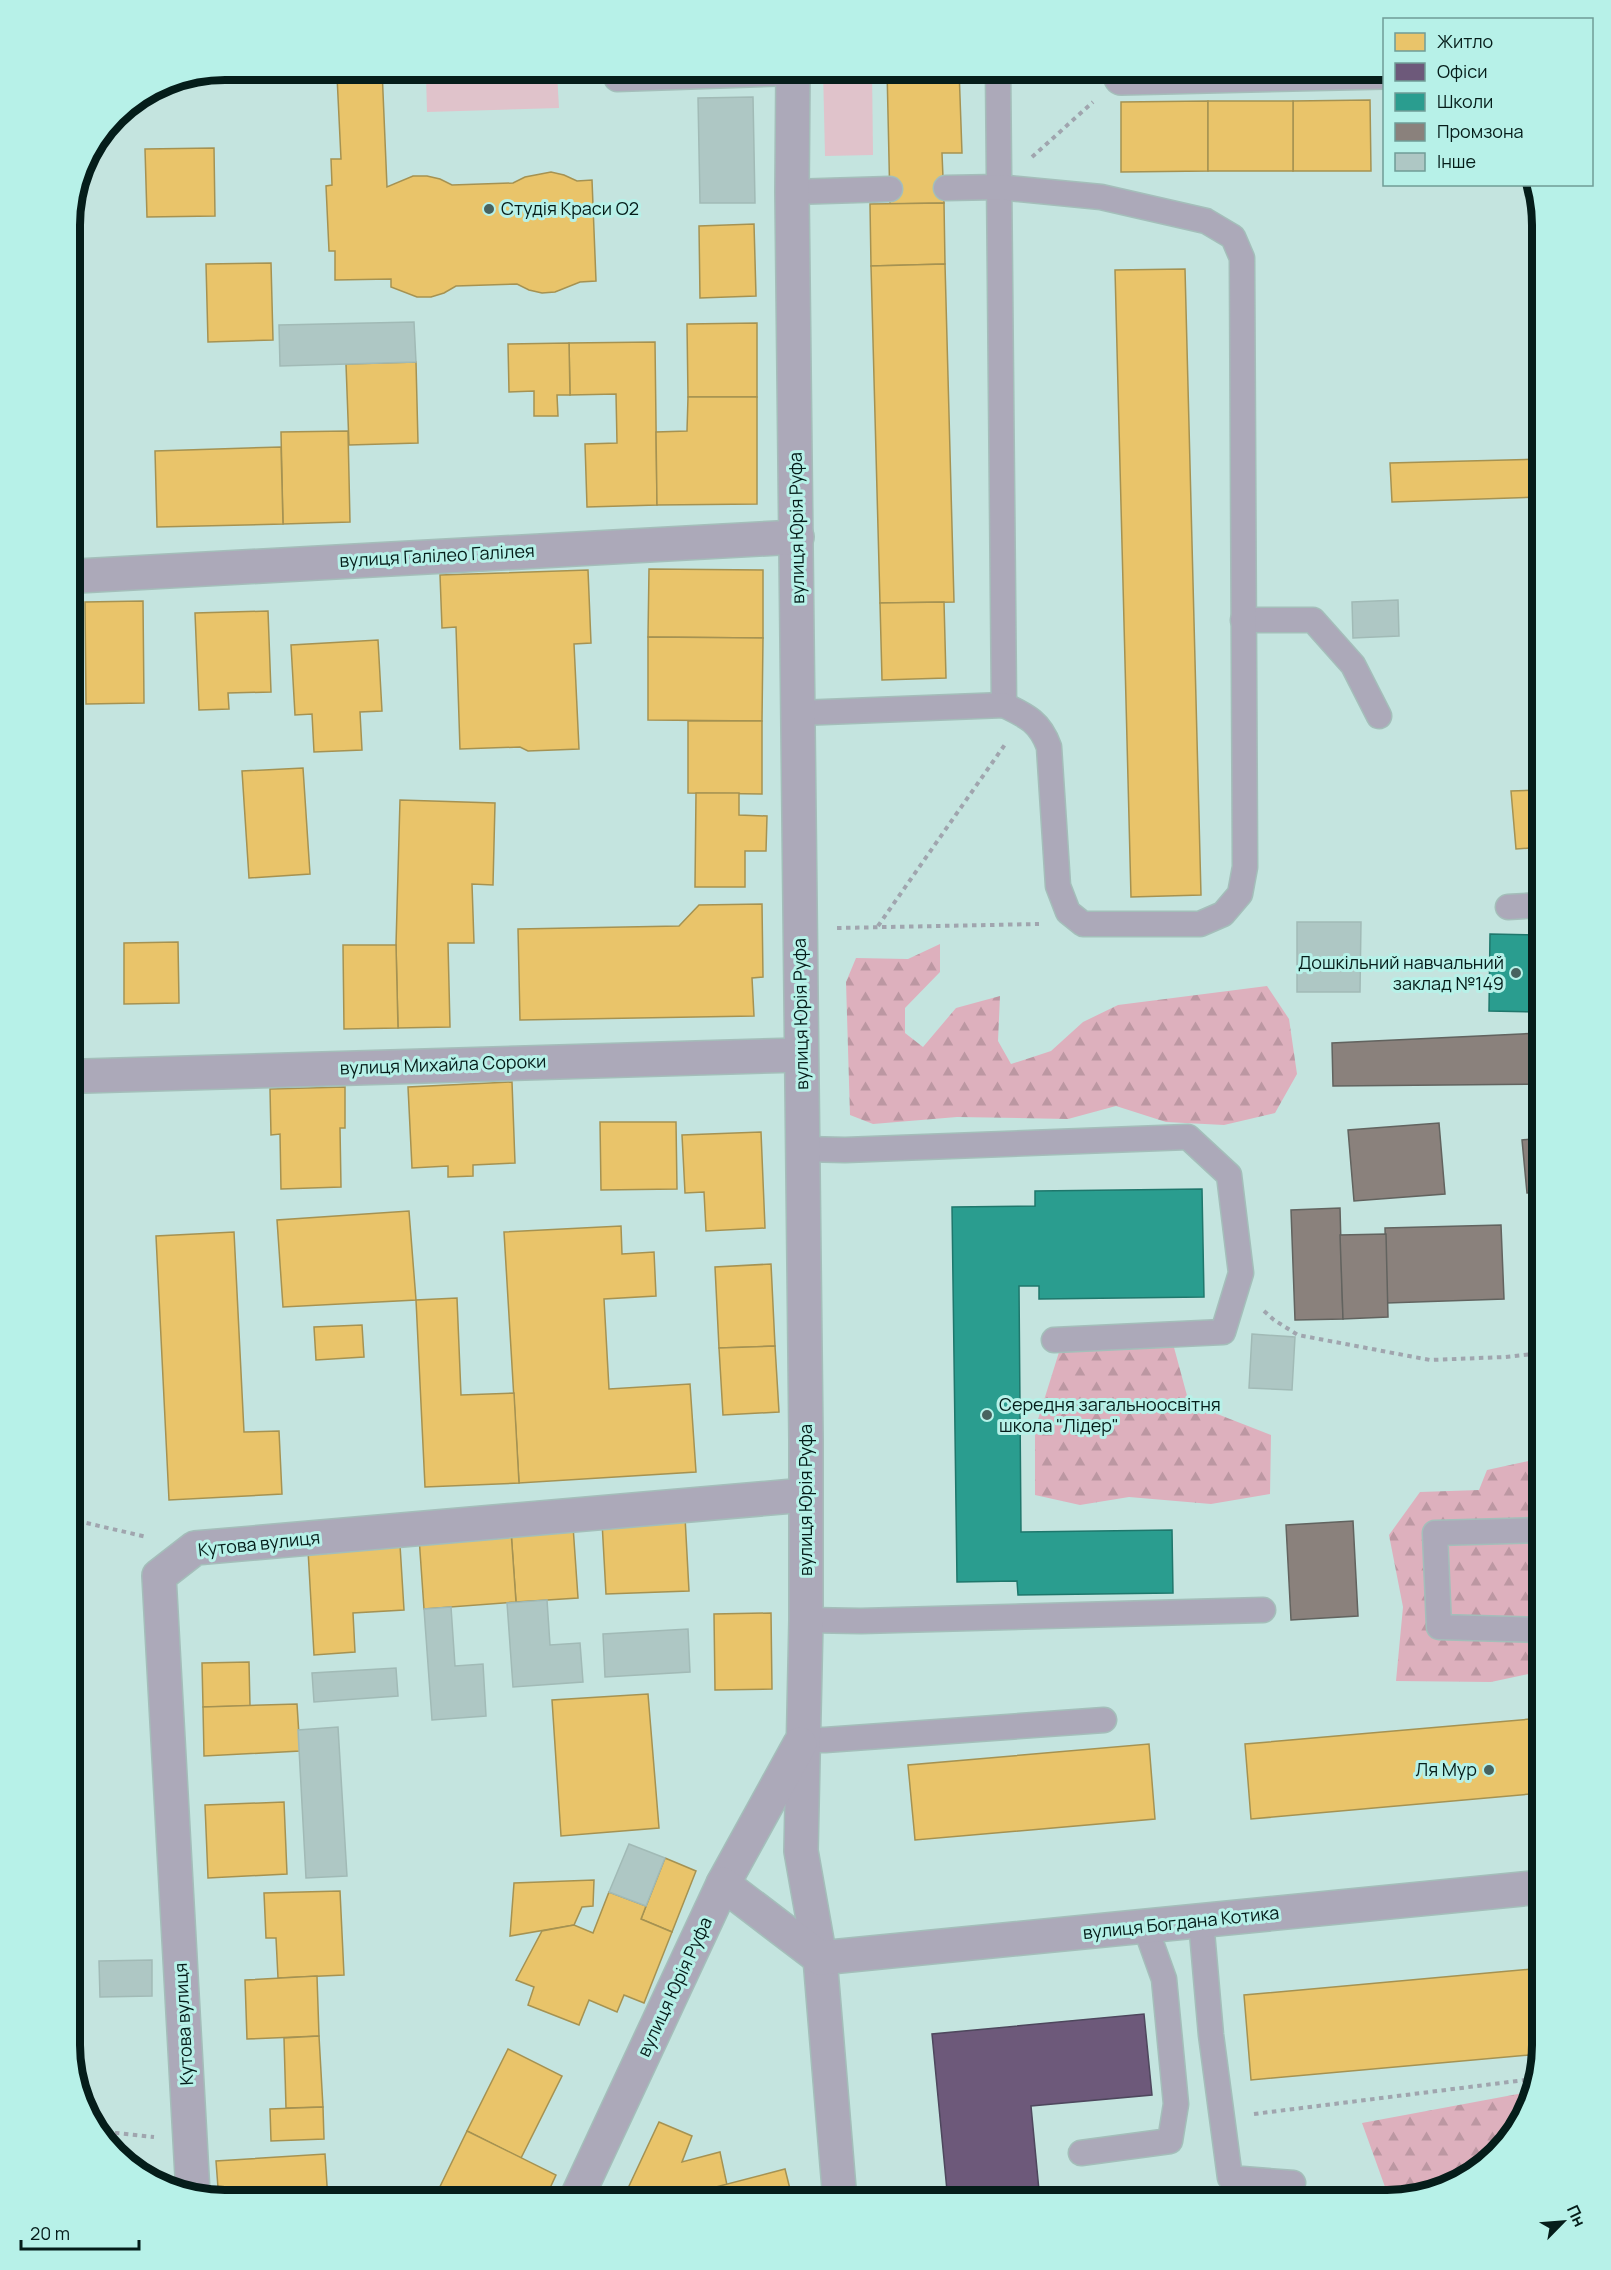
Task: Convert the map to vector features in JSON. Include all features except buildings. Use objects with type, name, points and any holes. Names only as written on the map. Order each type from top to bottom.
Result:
[{"type":"street","name":"вулиця Юрія Руфа","points":[[793,80],[792,192],[799,713],[806,1620],[801,1851],[820,1958],[839,2190]]},
{"type":"street","name":"вулиця Галілео Галілея","points":[[80,576],[797,537]]},
{"type":"street","name":"вулиця Михайла Сороки","points":[[85,1076],[800,1055]]},
{"type":"street","name":"Кутова вулиця","points":[[193,2187],[159,1576],[195,1548],[805,1496]]},
{"type":"street","name":"вулиця Юрія Руфа","points":[[580,2190],[723,1884],[802,1740]]},
{"type":"street","points":[[723,1884],[820,1958]]},
{"type":"street","name":"вулиця Богдана Котика","points":[[820,1958],[1532,1888]]},
{"type":"lane","points":[[998,80],[1004,705]]},
{"type":"lane","points":[[799,713],[1004,705],[1025,716],[1043,731],[1049,747],[1058,886],[1068,912],[1083,924],[1200,924],[1223,914],[1240,894],[1245,867],[1242,258],[1233,237],[1206,220],[1101,197],[998,187],[946,188]]},
{"type":"lane","points":[[792,192],[890,189]]},
{"type":"lane","points":[[1243,620],[1313,620],[1353,665],[1379,716]]},
{"type":"lane","points":[[1508,907],[1532,906]]},
{"type":"lane","points":[[803,1149],[845,1150],[1188,1137],[1229,1175],[1240,1273],[1223,1332],[1054,1340]]},
{"type":"lane","points":[[1532,1530],[1435,1533],[1438,1627],[1532,1630]]},
{"type":"lane","points":[[806,1620],[861,1622],[1263,1610]]},
{"type":"lane","points":[[802,1740],[837,1740],[1104,1720]]},
{"type":"lane","points":[[1201,1921],[1211,2036],[1230,2178],[1293,2183]]},
{"type":"lane","points":[[1081,2153],[1170,2142],[1176,2104],[1164,1979],[1145,1926]]},
{"type":"path","points":[[998,187],[1119,80]]},
{"type":"path","points":[[878,926],[1025,716]]},
{"type":"path","points":[[800,927],[1083,924]]},
{"type":"path","points":[[1238,1281],[1274,1320],[1298,1335],[1430,1360],[1532,1354]]},
{"type":"path","points":[[80,1522],[195,1548]]},
{"type":"path","points":[[1221,2118],[1528,2080]]},
{"type":"path","points":[[109,2132],[190,2140]]},
{"type":"shaded area","points":[[426,80],[557,80],[559,108],[427,112]]},
{"type":"shaded area","points":[[823,80],[872,80],[873,155],[825,156]]},
{"type":"green space","points":[[940,944],[940,972],[905,1008],[905,1033],[923,1047],[956,1008],[1000,996],[998,1041],[1011,1064],[1051,1051],[1083,1022],[1118,1005],[1267,986],[1289,1019],[1297,1074],[1275,1113],[1224,1125],[1166,1122],[1116,1106],[1068,1119],[957,1117],[873,1124],[850,1115],[846,982],[856,958],[908,959]]},
{"type":"green space","points":[[1172,1340],[1189,1403],[1271,1435],[1270,1494],[1211,1504],[1129,1497],[1080,1505],[1035,1495],[1035,1429],[1060,1349]]},
{"type":"green space","points":[[1532,1460],[1532,1673],[1491,1682],[1396,1681],[1403,1607],[1389,1535],[1420,1492],[1479,1490],[1487,1470]]},
{"type":"green space","points":[[1523,2093],[1512,2118],[1489,2148],[1459,2171],[1424,2186],[1386,2190],[1362,2123]]},
{"type":"place","name":"Студія Краси O2","points":[[489,209]]},
{"type":"place","name":"Дошкільний навчальний заклад №149","points":[[1516,973]]},
{"type":"place","name":"Середня загальноосвітня школа \"Лідер\"","points":[[987,1415]]},
{"type":"place","name":"Ля Мур","points":[[1489,1770]]}]
